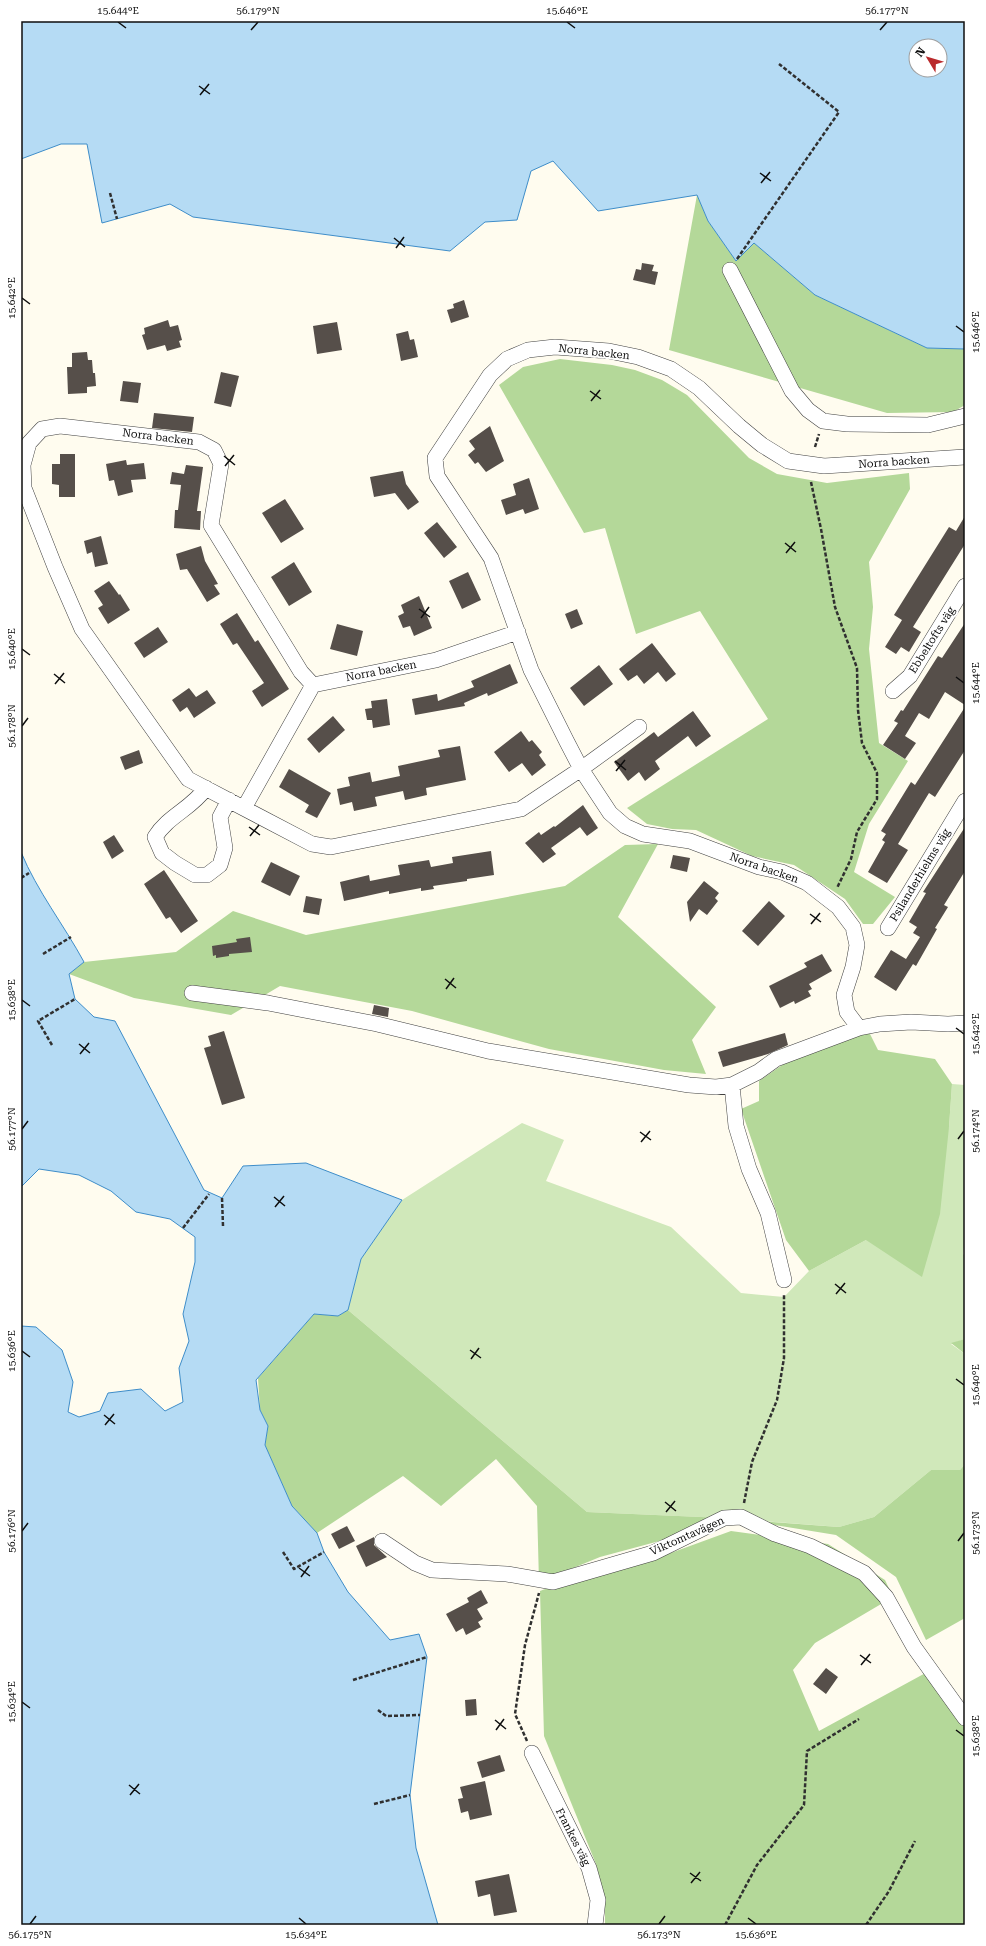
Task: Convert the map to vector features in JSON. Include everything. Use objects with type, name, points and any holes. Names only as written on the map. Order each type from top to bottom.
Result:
[{"type":"street","points":[[733,266],[792,391],[808,410],[823,421],[846,424],[928,425],[965,416]]},
{"type":"street","name":"Norra backen","points":[[859,1028],[847,1012],[844,995],[853,967],[857,945],[853,927],[838,907],[807,883],[782,872],[759,867],[690,841],[644,834],[625,826],[610,812],[581,769],[531,670],[491,558],[436,476],[435,458],[490,375],[507,359],[528,350],[555,347],[609,351],[638,357],[671,369],[699,388],[750,435],[788,461],[824,466],[965,457]]},
{"type":"street","name":"Norra backen","points":[[518,632],[436,660],[313,685],[301,672],[211,524],[222,464],[214,450],[199,442],[60,426],[42,429],[29,443],[23,464],[24,488],[55,567],[82,629],[188,779],[312,844],[331,847],[521,809],[581,769],[639,727]]},
{"type":"street","name":"Ebbeltofts väg","points":[[893,691],[910,676],[965,586]]},
{"type":"street","points":[[244,808],[313,685]]},
{"type":"street","points":[[206,788],[197,801],[162,826],[155,838],[162,853],[195,875],[207,875],[220,864],[225,848],[220,816],[229,800]]},
{"type":"street","name":"Psilanderhielms väg","points":[[888,928],[965,801]]},
{"type":"street","points":[[192,993],[268,1003],[377,1024],[488,1051],[690,1085],[716,1087],[732,1084],[758,1072],[776,1059],[859,1028],[880,1024],[911,1022],[948,1024],[965,1023]]},
{"type":"street","points":[[732,1084],[736,1126],[749,1169],[768,1213],[784,1280]]},
{"type":"street","points":[[741,1517],[775,1534],[810,1546],[864,1573],[886,1596],[914,1647],[965,1718]]},
{"type":"street","name":"Viktomtavägen","points":[[382,1541],[415,1563],[432,1570],[506,1574],[553,1582],[653,1552],[724,1518],[741,1517]]},
{"type":"street","name":"Frankes väg","points":[[532,1753],[590,1868],[598,1900],[594,1925]]},
{"type":"path","points":[[733,266],[838,112],[779,64]]},
{"type":"path","points":[[110,193],[117,219]]},
{"type":"path","points":[[810,482],[821,529],[835,607],[857,668],[858,710],[862,743],[877,773],[877,799],[857,832],[851,859],[830,901]]},
{"type":"path","points":[[21,878],[29,873]]},
{"type":"path","points":[[43,954],[71,937]]},
{"type":"path","points":[[52,1045],[38,1021],[75,999]]},
{"type":"path","points":[[183,1228],[209,1194]]},
{"type":"path","points":[[222,1198],[223,1226]]},
{"type":"path","points":[[741,1517],[752,1462],[778,1393],[784,1358],[784,1280]]},
{"type":"path","points":[[283,1552],[294,1568],[324,1552]]},
{"type":"path","points":[[532,1753],[515,1714],[525,1645],[540,1591]]},
{"type":"path","points":[[353,1680],[427,1657]]},
{"type":"path","points":[[378,1710],[386,1716],[420,1715]]},
{"type":"path","points":[[725,1925],[757,1865],[804,1805],[807,1750],[859,1719]]},
{"type":"path","points":[[374,1804],[410,1794]]},
{"type":"path","points":[[866,1925],[889,1891],[915,1841]]},
{"type":"green space","points":[[697,195],[708,221],[736,261],[754,243],[815,295],[927,348],[965,349],[965,405],[953,412],[887,413],[669,350]]},
{"type":"green space","points":[[560,359],[612,365],[635,370],[662,380],[687,395],[749,458],[777,474],[827,483],[909,473],[910,489],[869,562],[873,607],[869,649],[879,743],[908,761],[869,824],[854,872],[895,897],[873,924],[863,924],[845,899],[794,865],[752,856],[696,830],[672,829],[647,824],[627,808],[768,719],[700,611],[636,634],[605,528],[584,533],[499,385],[523,367]]},
{"type":"green space","points":[[658,844],[618,917],[716,1007],[692,1040],[706,1074],[664,1070],[549,1049],[412,1011],[280,986],[231,1015],[134,998],[69,974],[84,962],[176,952],[233,911],[306,935],[565,886],[625,845]]},
{"type":"green space","points":[[869,1032],[878,1050],[935,1059],[952,1084],[940,1214],[922,1277],[866,1240],[809,1271],[786,1240],[741,1109],[759,1101],[759,1081],[785,1063]]},
{"type":"green space","points":[[952,1084],[965,1085],[965,1238],[963,1254],[965,1256],[965,1339],[951,1344],[965,1354],[965,1464],[960,1470],[931,1470],[874,1517],[839,1527],[724,1518],[587,1512],[348,1310],[361,1259],[402,1200],[522,1123],[564,1140],[546,1181],[671,1227],[741,1293],[784,1297],[809,1271],[866,1240],[949,1127]]},
{"type":"green space","points":[[348,1310],[587,1512],[724,1518],[667,1539],[600,1557],[539,1582],[537,1506],[496,1459],[441,1506],[403,1476],[317,1533],[292,1506],[265,1445],[268,1426],[260,1410],[258,1378],[314,1314],[338,1316]]},
{"type":"green space","points":[[965,1339],[965,1354],[951,1343]]},
{"type":"green space","points":[[965,1464],[965,1618],[926,1640],[896,1577],[836,1535],[744,1520],[839,1527],[874,1517],[931,1470],[960,1470]]},
{"type":"green space","points":[[731,1531],[828,1544],[885,1580],[893,1597],[815,1643],[793,1670],[819,1731],[931,1670],[965,1727],[965,1925],[605,1925],[605,1900],[596,1864],[544,1736],[540,1591],[598,1569],[668,1554]]},
{"type":"water","points":[[21,21],[965,21],[965,349],[927,348],[815,295],[754,243],[736,261],[708,221],[697,195],[598,211],[553,161],[531,171],[517,220],[485,222],[450,251],[193,217],[170,204],[102,223],[87,144],[61,144],[21,159]]},
{"type":"water","points":[[21,852],[43,894],[84,962],[69,974],[75,999],[94,1017],[115,1021],[204,1190],[222,1198],[243,1166],[306,1163],[402,1200],[361,1259],[348,1310],[338,1316],[314,1314],[256,1380],[260,1410],[268,1426],[265,1445],[292,1506],[317,1533],[324,1552],[348,1592],[390,1640],[419,1634],[427,1657],[410,1795],[416,1848],[438,1925],[21,1925],[21,1326],[36,1327],[62,1350],[73,1382],[68,1412],[79,1417],[100,1411],[108,1393],[141,1389],[165,1411],[183,1402],[179,1368],[189,1341],[183,1314],[195,1262],[195,1237],[170,1219],[136,1212],[111,1191],[79,1175],[39,1169],[21,1187]]},
{"type":"building","points":[[642,263],[654,265],[652,271],[658,272],[655,285],[633,280],[636,269],[641,270]]},
{"type":"building","points":[[464,300],[469,317],[451,323],[447,310],[454,308],[453,304]]},
{"type":"building","points":[[168,320],[170,327],[178,325],[182,340],[179,341],[181,347],[167,351],[165,345],[147,350],[142,335],[145,334],[144,328]]},
{"type":"building","points":[[337,322],[342,350],[317,354],[313,326]]},
{"type":"building","points":[[408,331],[410,340],[414,339],[418,357],[401,361],[396,334]]},
{"type":"building","points":[[87,352],[88,360],[92,360],[96,386],[87,387],[87,393],[68,394],[67,367],[72,367],[72,353]]},
{"type":"building","points":[[221,372],[239,376],[231,407],[214,403]]},
{"type":"building","points":[[123,381],[141,383],[138,403],[120,401]]},
{"type":"building","points":[[154,413],[194,417],[192,432],[152,428]]},
{"type":"building","points":[[490,426],[504,461],[486,472],[478,462],[475,464],[468,455],[475,449],[469,441]]},
{"type":"building","points":[[60,454],[75,454],[75,497],[59,497],[59,485],[52,484],[52,464],[60,464]]},
{"type":"building","points":[[126,460],[127,465],[144,463],[146,479],[131,480],[133,492],[118,496],[114,480],[109,481],[106,464]]},
{"type":"building","points":[[186,465],[203,467],[197,511],[201,511],[200,530],[174,528],[175,510],[178,510],[181,485],[170,484],[172,472],[184,474]]},
{"type":"building","points":[[403,471],[406,484],[419,502],[408,510],[395,493],[374,497],[370,477]]},
{"type":"building","points":[[529,478],[539,509],[525,514],[523,509],[506,515],[501,500],[516,495],[513,484]]},
{"type":"building","points":[[285,499],[304,529],[281,543],[262,513]]},
{"type":"building","points":[[965,516],[965,544],[913,627],[921,632],[909,652],[901,647],[896,654],[885,647],[902,620],[894,615],[949,527],[956,531]]},
{"type":"building","points":[[437,522],[457,547],[444,558],[424,533]]},
{"type":"building","points":[[101,536],[108,564],[95,567],[92,552],[87,554],[84,541]]},
{"type":"building","points":[[201,546],[205,561],[218,584],[214,585],[220,594],[207,602],[187,569],[180,570],[176,554]]},
{"type":"building","points":[[294,562],[312,592],[289,606],[271,577]]},
{"type":"building","points":[[468,572],[481,600],[462,609],[449,581]]},
{"type":"building","points":[[109,581],[119,595],[120,594],[130,610],[108,624],[98,608],[103,605],[94,591]]},
{"type":"building","points":[[419,596],[432,628],[414,636],[410,626],[403,628],[398,616],[404,613],[401,605]]},
{"type":"building","points":[[577,609],[583,624],[571,629],[565,614]]},
{"type":"building","points":[[237,613],[255,642],[258,640],[289,689],[262,707],[252,691],[264,683],[237,643],[233,645],[220,624]]},
{"type":"building","points":[[965,623],[965,705],[945,692],[929,719],[919,713],[905,736],[916,743],[905,759],[883,745],[898,723],[894,721],[901,710],[903,711],[938,656],[942,658]]},
{"type":"building","points":[[337,624],[363,631],[357,656],[330,649]]},
{"type":"building","points":[[158,627],[168,642],[144,658],[134,643]]},
{"type":"building","points":[[652,643],[676,674],[666,682],[658,672],[644,684],[637,675],[628,681],[619,669]]},
{"type":"building","points":[[510,664],[518,683],[488,696],[487,693],[464,703],[465,706],[415,715],[412,699],[437,694],[438,701],[474,687],[471,681]]},
{"type":"building","points":[[599,665],[613,684],[584,706],[570,688]]},
{"type":"building","points":[[189,688],[196,697],[207,690],[216,703],[194,718],[187,707],[180,712],[172,700]]},
{"type":"building","points":[[387,699],[390,725],[373,728],[372,720],[367,720],[365,709],[372,708],[371,701]]},
{"type":"building","points":[[965,707],[965,750],[935,797],[929,793],[898,844],[908,850],[887,883],[868,872],[885,842],[882,840],[886,834],[881,831],[911,782],[915,785]]},
{"type":"building","points":[[693,711],[711,736],[696,747],[688,736],[655,761],[660,769],[645,781],[639,772],[628,781],[614,762],[654,732],[658,737]]},
{"type":"building","points":[[333,716],[345,730],[319,753],[307,739]]},
{"type":"building","points":[[521,731],[529,742],[532,740],[542,752],[539,755],[546,765],[532,776],[522,763],[509,772],[494,752]]},
{"type":"building","points":[[460,746],[466,780],[426,788],[427,795],[405,800],[403,791],[375,797],[377,806],[354,811],[352,802],[340,805],[337,789],[350,786],[348,777],[370,772],[372,782],[400,776],[398,766],[440,757],[438,750]]},
{"type":"building","points":[[139,750],[143,763],[125,770],[120,757]]},
{"type":"building","points":[[289,769],[331,793],[317,818],[305,812],[309,805],[279,787]]},
{"type":"building","points":[[583,805],[598,828],[587,836],[580,827],[551,848],[556,854],[543,863],[525,843],[539,832],[541,835],[554,826],[555,827]]},
{"type":"building","points":[[965,827],[965,871],[944,905],[948,907],[935,928],[937,929],[916,966],[913,964],[896,991],[874,977],[891,950],[906,959],[920,937],[913,933],[917,927],[909,922],[926,893],[923,892]]},
{"type":"building","points":[[114,835],[124,851],[112,859],[103,842]]},
{"type":"building","points":[[491,851],[494,875],[433,886],[434,889],[421,891],[421,888],[389,894],[389,891],[344,901],[340,882],[369,875],[370,881],[400,875],[398,865],[429,860],[431,867],[453,863],[452,857]]},
{"type":"building","points":[[673,855],[690,858],[687,872],[670,868]]},
{"type":"building","points":[[271,862],[300,876],[290,896],[261,882]]},
{"type":"building","points":[[164,870],[198,921],[181,933],[170,917],[166,919],[144,884]]},
{"type":"building","points":[[704,881],[719,893],[715,898],[718,901],[707,915],[699,909],[690,922],[687,902]]},
{"type":"building","points":[[306,896],[322,899],[319,915],[303,912]]},
{"type":"building","points":[[769,901],[785,916],[758,946],[742,931]]},
{"type":"building","points":[[250,937],[252,952],[229,954],[229,956],[216,958],[216,955],[213,956],[212,946],[237,942],[236,939]]},
{"type":"building","points":[[822,954],[832,971],[809,984],[812,989],[808,991],[811,996],[795,1004],[794,1001],[780,1008],[769,986],[807,967],[804,963]]},
{"type":"building","points":[[374,1005],[389,1008],[388,1017],[372,1014]]},
{"type":"building","points":[[224,1031],[245,1098],[222,1105],[204,1048],[211,1046],[208,1036]]},
{"type":"building","points":[[785,1033],[788,1045],[768,1054],[723,1067],[718,1052]]},
{"type":"building","points":[[347,1526],[355,1541],[339,1549],[331,1534]]},
{"type":"building","points":[[374,1537],[374,1545],[387,1557],[366,1567],[356,1546]]},
{"type":"building","points":[[481,1590],[488,1603],[477,1609],[483,1619],[478,1622],[481,1627],[466,1635],[463,1628],[456,1632],[446,1614],[469,1602],[467,1598]]},
{"type":"building","points":[[826,1668],[838,1677],[826,1694],[813,1684]]},
{"type":"building","points":[[476,1699],[477,1715],[466,1716],[465,1700]]},
{"type":"building","points":[[500,1755],[505,1771],[482,1778],[477,1762]]},
{"type":"building","points":[[485,1781],[492,1815],[470,1820],[468,1811],[461,1813],[458,1799],[463,1798],[460,1787]]},
{"type":"building","points":[[509,1874],[517,1912],[494,1916],[490,1894],[478,1897],[475,1881]]}]
